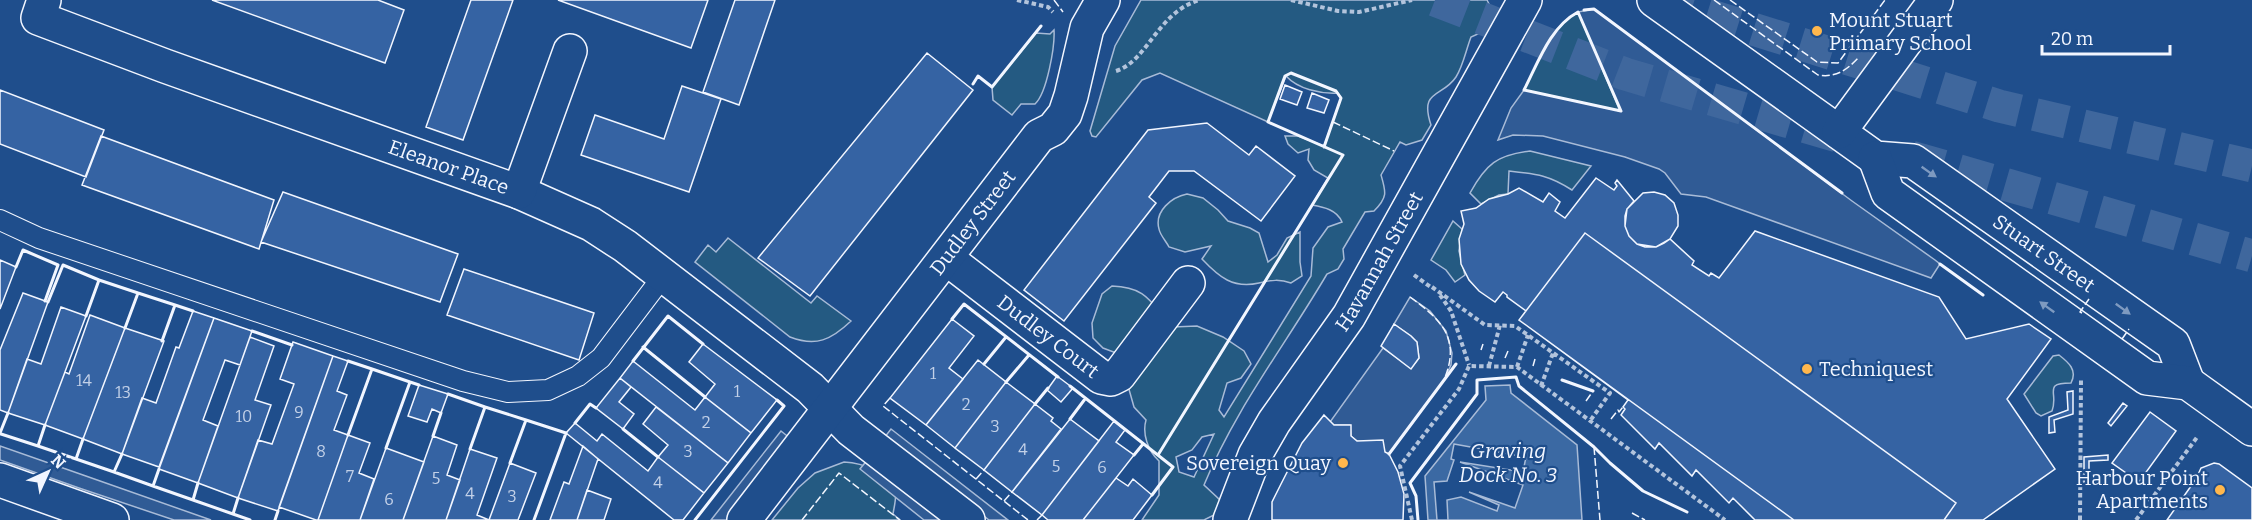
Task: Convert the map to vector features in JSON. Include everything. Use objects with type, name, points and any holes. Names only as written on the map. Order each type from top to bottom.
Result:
[{"type":"street","name":"Eleanor Place","points":[[44,0],[38,18],[165,66],[519,192],[556,206],[591,224],[664,275],[810,388],[851,430],[968,520]]},
{"type":"street","name":"Havannah Street","points":[[1230,520],[1254,455],[1274,422],[1349,315],[1525,0]]},
{"type":"street","points":[[1654,0],[1875,158],[1888,193],[2147,378],[2188,383],[2252,429]]},
{"type":"street","points":[[1839,132],[1936,0]]},
{"type":"street","name":"Dudley Street","points":[[744,520],[1039,136],[1053,129],[1065,114],[1071,96],[1088,9]]},
{"type":"street","points":[[519,192],[570,51]]},
{"type":"street","name":"Stuart Street","points":[[1875,158],[1913,161],[2173,344],[2188,383]]},
{"type":"street","name":"Dudley Court","points":[[946,258],[1101,377],[1111,379],[1119,375],[1188,283]]},
{"type":"street","points":[[0,480],[112,520]]},
{"type":"lane","points":[[0,220],[39,238],[184,288],[463,381],[508,392],[548,390],[578,376],[601,358],[664,275]]},
{"type":"path","points":[[1107,70],[1116,71],[1128,66],[1168,19],[1200,0]]},
{"type":"path","points":[[1292,0],[1338,11],[1359,12],[1412,0]]},
{"type":"path","points":[[1383,256],[1485,325],[1515,326],[1610,393],[1590,421]]},
{"type":"path","points":[[1412,520],[1400,466],[1459,389],[1469,366],[1451,311],[1432,287]]},
{"type":"path","points":[[1489,366],[1500,325]]},
{"type":"path","points":[[1517,367],[1528,335]]},
{"type":"path","points":[[1541,386],[1552,353]]},
{"type":"path","points":[[1469,366],[1517,367],[1725,520]]},
{"type":"path","points":[[2080,520],[2081,380],[2087,371]]},
{"type":"path","points":[[2136,520],[2197,436]]},
{"type":"shaded area","points":[[1141,0],[1487,0],[1494,14],[1491,28],[1471,37],[1456,77],[1430,100],[1428,113],[1431,125],[1422,140],[1406,145],[1400,142],[1381,175],[1385,190],[1382,202],[1374,211],[1365,212],[1343,249],[1344,259],[1338,269],[1327,274],[1246,403],[1204,485],[1220,500],[1214,515],[1204,520],[1142,520],[1159,495],[1159,461],[1147,442],[1146,420],[1134,407],[1119,354],[1103,348],[1093,338],[1092,323],[1102,294],[1112,286],[1124,287],[1148,298],[1173,327],[1197,326],[1223,337],[1244,351],[1251,364],[1241,378],[1227,383],[1219,410],[1224,417],[1311,276],[1313,248],[1328,227],[1342,222],[1333,212],[1312,205],[1328,178],[1314,170],[1308,160],[1309,149],[1298,153],[1288,144],[1285,136],[1298,136],[1324,146],[1341,98],[1338,93],[1324,93],[1303,87],[1286,76],[1268,122],[1160,73],[1142,80],[1096,137],[1092,136],[1090,131],[1115,46]],"holes":[[[1214,434],[1194,477],[1179,472],[1176,457],[1192,450],[1202,437]]]},
{"type":"shaded area","points":[[1594,9],[1935,260],[1940,264],[1931,278],[1706,197],[1681,194],[1665,173],[1659,169],[1625,157],[1543,136],[1513,135],[1498,140],[1511,108],[1524,90],[1620,111],[1578,12]]},
{"type":"shaded area","points":[[1578,12],[1621,111],[1524,90],[1552,36]]},
{"type":"shaded area","points":[[1054,30],[1049,69],[1043,90],[1035,104],[1021,104],[1012,115],[993,100],[992,87],[1036,33],[1050,34]]},
{"type":"shaded area","points":[[1530,151],[1591,166],[1572,190],[1542,176],[1509,171],[1508,194],[1499,195],[1481,204],[1470,193],[1487,168],[1501,158]]},
{"type":"shaded area","points":[[1187,194],[1203,198],[1228,221],[1259,233],[1268,262],[1277,255],[1287,238],[1300,232],[1302,276],[1291,283],[1275,280],[1250,284],[1234,283],[1214,271],[1202,259],[1211,246],[1185,252],[1169,247],[1160,231],[1159,216],[1170,202]]},
{"type":"shaded area","points":[[1453,221],[1462,229],[1459,251],[1465,275],[1455,282],[1446,270],[1431,260]]},
{"type":"shaded area","points":[[728,238],[811,303],[817,296],[851,321],[837,333],[823,340],[808,341],[790,337],[695,262],[708,245],[716,252]]},
{"type":"shaded area","points":[[1410,297],[1430,311],[1446,331],[1452,353],[1451,365],[1444,380],[1389,454],[1357,441],[1351,436],[1350,425],[1334,425],[1330,422],[1383,348],[1411,368],[1419,358],[1417,342],[1394,324]]},
{"type":"shaded area","points":[[2059,355],[2073,370],[2073,378],[2071,383],[2062,383],[2054,387],[2052,411],[2041,416],[2036,413],[2024,394],[2053,356]]},
{"type":"shaded area","points":[[891,429],[1008,520],[989,520],[884,438]]},
{"type":"shaded area","points":[[781,431],[791,439],[727,520],[711,520]]},
{"type":"shaded area","points":[[0,446],[211,520],[174,520],[79,488],[0,460]]},
{"type":"shaded area","points":[[868,459],[945,520],[924,520],[860,469]]},
{"type":"shaded area","points":[[844,462],[859,464],[874,470],[892,484],[896,493],[893,514],[900,520],[772,520],[798,488],[815,473]]},
{"type":"water","name":"Graving Dock No. 3","points":[[1510,385],[1511,393],[1577,445],[1582,520],[1428,520],[1425,476],[1486,400],[1485,386]]},
{"type":"pier","points":[[1454,444],[1526,457],[1523,472],[1460,462],[1523,485],[1515,508],[1469,492],[1499,505],[1497,511],[1461,497],[1447,500],[1448,520],[1437,520],[1434,482],[1447,481],[1454,460],[1451,459]]},
{"type":"building","points":[[212,0],[378,0],[404,10],[385,63]]},
{"type":"building","points":[[471,0],[513,0],[463,140],[426,127]]},
{"type":"building","points":[[558,0],[708,0],[691,48]]},
{"type":"building","points":[[735,0],[775,0],[739,105],[703,92]]},
{"type":"building","points":[[927,53],[973,90],[810,296],[758,258]]},
{"type":"building","points":[[1285,85],[1302,92],[1297,105],[1280,99]]},
{"type":"building","points":[[682,86],[721,99],[689,192],[581,155],[595,115],[664,139]]},
{"type":"building","points":[[0,90],[104,130],[86,177],[0,144]]},
{"type":"building","points":[[1312,93],[1329,100],[1324,113],[1307,108]]},
{"type":"building","points":[[1207,123],[1249,155],[1256,146],[1295,176],[1261,221],[1194,171],[1169,171],[1149,197],[1156,203],[1064,321],[1024,290],[1148,130]]},
{"type":"building","points":[[101,136],[274,200],[259,249],[82,185]]},
{"type":"building","name":"Techniquest","points":[[1596,178],[1614,190],[1617,180],[1634,201],[1627,209],[1625,226],[1629,236],[1637,244],[1656,247],[1670,239],[1694,261],[1692,265],[1709,276],[1711,273],[1719,278],[1755,231],[1939,297],[1966,339],[2029,324],[2051,339],[2007,399],[2055,469],[1983,520],[1755,520],[1733,498],[1729,503],[1696,470],[1692,476],[1659,443],[1655,449],[1621,415],[1628,400],[1519,320],[1526,311],[1503,292],[1495,302],[1479,291],[1469,280],[1461,264],[1459,239],[1464,224],[1461,211],[1476,208],[1489,199],[1508,194],[1519,188],[1543,202],[1549,193],[1560,202],[1555,211],[1565,218]]},
{"type":"building","points":[[283,192],[458,254],[440,302],[261,242]]},
{"type":"building","points":[[1654,192],[1665,195],[1674,203],[1678,215],[1678,226],[1670,239],[1664,243],[1656,247],[1645,247],[1637,244],[1629,236],[1625,226],[1625,216],[1627,209],[1643,193]]},
{"type":"building","points":[[1585,233],[1956,503],[1944,520],[1794,520],[1519,320]]},
{"type":"building","points":[[0,260],[16,267],[0,309]]},
{"type":"building","points":[[464,269],[594,313],[579,360],[447,315]]},
{"type":"building","points":[[23,293],[48,302],[8,413],[0,410],[0,350]]},
{"type":"building","points":[[61,307],[86,316],[45,425],[8,413],[27,359],[41,364]]},
{"type":"building","points":[[193,311],[214,318],[159,467],[122,454],[142,398],[156,403],[176,347],[179,348]]},
{"type":"building","points":[[90,315],[125,328],[83,439],[45,425],[65,372],[69,374]]},
{"type":"building","points":[[214,318],[252,331],[240,365],[225,360],[203,420],[218,426],[198,483],[159,469]]},
{"type":"building","points":[[952,319],[974,336],[949,368],[963,379],[926,425],[890,398]]},
{"type":"building","points":[[1394,324],[1417,342],[1419,358],[1411,369],[1381,346]]},
{"type":"building","points":[[125,328],[164,341],[122,454],[83,439]]},
{"type":"building","points":[[250,337],[274,346],[255,400],[271,405],[238,498],[198,483]]},
{"type":"building","points":[[293,342],[333,356],[278,511],[238,498],[258,440],[272,444],[294,384],[280,379]]},
{"type":"building","points":[[703,344],[777,400],[751,433],[705,397],[715,384],[689,362]]},
{"type":"building","points":[[333,356],[348,361],[337,391],[347,395],[334,430],[348,435],[318,520],[316,520],[279,507]]},
{"type":"building","points":[[978,360],[1006,382],[955,448],[926,425]]},
{"type":"building","points":[[633,361],[695,410],[705,397],[751,433],[728,463],[620,378]]},
{"type":"building","points":[[1057,376],[1073,388],[1061,402],[1047,390]]},
{"type":"building","points":[[620,378],[631,387],[619,402],[634,414],[623,429],[596,408]]},
{"type":"building","points":[[1006,382],[1035,404],[984,470],[955,448]]},
{"type":"building","points":[[419,385],[448,394],[441,413],[432,409],[427,422],[408,416]]},
{"type":"building","points":[[2073,391],[2073,414],[2054,420],[2055,432],[2049,433],[2049,417],[2068,410],[2067,392]]},
{"type":"building","points":[[2123,403],[2127,406],[2111,426],[2108,423]]},
{"type":"building","points":[[1035,404],[1053,418],[1051,421],[1061,429],[1012,492],[984,470]]},
{"type":"building","points":[[656,407],[728,463],[704,493],[658,457],[668,445],[643,424]]},
{"type":"building","points":[[2150,412],[2176,431],[2139,482],[2112,463]]},
{"type":"building","name":"Sovereign Quay","points":[[1324,415],[1334,425],[1351,425],[1351,436],[1357,441],[1383,440],[1385,452],[1389,454],[1398,472],[1404,494],[1403,520],[1272,520],[1272,502],[1302,443]]},
{"type":"building","points":[[1070,419],[1099,441],[1042,515],[1012,492]]},
{"type":"building","points":[[1114,421],[1125,430],[1116,442],[1134,455],[1083,520],[1048,520],[1042,515]]},
{"type":"building","points":[[575,423],[597,441],[602,434],[648,471],[658,457],[704,493],[683,520],[674,520],[566,433]]},
{"type":"building","points":[[348,435],[370,443],[359,473],[374,479],[360,520],[318,520]]},
{"type":"building","points":[[433,436],[457,445],[447,475],[460,480],[446,520],[403,520]]},
{"type":"building","points":[[583,446],[598,459],[577,520],[550,520],[564,482],[569,484]]},
{"type":"building","points":[[386,448],[424,462],[403,520],[360,520]]},
{"type":"building","points":[[470,449],[497,458],[477,515],[489,520],[446,520]]},
{"type":"building","points":[[2108,455],[2108,460],[2089,461],[2089,484],[2084,484],[2084,457]]},
{"type":"building","points":[[510,463],[536,473],[518,520],[489,520]]},
{"type":"building","name":"Harbour Point Apartments","points":[[2214,463],[2219,464],[2252,488],[2252,520],[2167,520],[2196,479],[2201,468]]},
{"type":"building","points":[[1116,478],[1128,486],[1133,479],[1152,495],[1133,520],[1083,520]]},
{"type":"building","points":[[587,490],[611,499],[604,520],[577,520]]},
{"type":"tunnel","points":[[1435,0],[1625,74],[1844,138]]},
{"type":"tunnel","points":[[1660,0],[1999,106],[2252,166]]},
{"type":"tunnel","points":[[1911,157],[2252,256]]},
{"type":"fence","points":[[1054,0],[1063,12]]},
{"type":"fence","points":[[1714,0],[1818,75],[1841,72],[1859,57]]},
{"type":"fence","points":[[1730,0],[1817,62],[1838,63],[1885,0]]},
{"type":"fence","points":[[1333,122],[1394,151]]},
{"type":"fence","points":[[1410,297],[1431,314],[1445,332],[1450,353],[1449,366],[1444,380]]},
{"type":"fence","points":[[2082,313],[2080,312],[2089,299]]},
{"type":"fence","points":[[2122,339],[2129,329]]},
{"type":"fence","points":[[1481,350],[1483,344]]},
{"type":"fence","points":[[1505,358],[1508,351]]},
{"type":"fence","points":[[1533,366],[1535,359]]},
{"type":"fence","points":[[1586,401],[1593,391]]},
{"type":"fence","points":[[890,398],[883,406],[1028,520]]},
{"type":"fence","points":[[1611,419],[1623,407]]},
{"type":"fence","points":[[1594,447],[1600,520]]},
{"type":"fence","points":[[976,479],[984,470]]},
{"type":"fence","points":[[802,520],[839,473],[900,520]]},
{"type":"fence","points":[[1004,501],[1012,492]]},
{"type":"fence","points":[[1632,513],[1645,520]]},
{"type":"fence","points":[[1037,520],[1042,515]]},
{"type":"wall","points":[[1584,10],[1594,9],[1842,193]]},
{"type":"wall","points":[[1578,12],[1621,111],[1524,90],[1552,36],[1578,12]]},
{"type":"wall","points":[[973,84],[978,76],[992,87],[1041,26]]},
{"type":"wall","points":[[1158,455],[1343,155],[1268,122],[1285,76],[1291,73],[1336,91],[1341,98],[1324,147]]},
{"type":"wall","points":[[16,267],[23,250],[58,265],[45,301]]},
{"type":"wall","points":[[1940,264],[1983,295]]},
{"type":"wall","points":[[48,302],[63,265],[99,280]]},
{"type":"wall","points":[[86,316],[99,280],[138,293]]},
{"type":"wall","points":[[125,328],[138,293],[175,305]]},
{"type":"wall","points":[[952,319],[964,304],[1058,377]]},
{"type":"wall","points":[[162,341],[175,305],[193,311]]},
{"type":"wall","points":[[633,361],[668,316],[703,344]]},
{"type":"wall","points":[[252,331],[292,345]]},
{"type":"wall","points":[[984,364],[1006,337]]},
{"type":"wall","points":[[643,347],[705,397]]},
{"type":"wall","points":[[1006,382],[1029,355]]},
{"type":"wall","points":[[348,361],[372,369]]},
{"type":"wall","points":[[1389,454],[1456,364]]},
{"type":"wall","points":[[348,435],[372,369],[410,382]]},
{"type":"wall","points":[[1418,520],[1416,496],[1410,483],[1477,394],[1477,380],[1516,377],[1519,386],[1594,447],[1643,491],[1687,512]]},
{"type":"wall","points":[[1562,380],[1593,391]]},
{"type":"wall","points":[[386,448],[410,382],[419,385]]},
{"type":"wall","points":[[1070,386],[1173,467],[1152,495]]},
{"type":"wall","points":[[1035,404],[1048,388]]},
{"type":"wall","points":[[448,394],[485,407]]},
{"type":"wall","points":[[1070,419],[1085,399]]},
{"type":"wall","points":[[695,520],[784,406],[777,400]]},
{"type":"wall","points":[[575,423],[590,404],[596,408]]},
{"type":"wall","points":[[470,449],[485,407],[526,420]]},
{"type":"wall","points":[[0,433],[8,413]]},
{"type":"wall","points":[[433,436],[441,413]]},
{"type":"wall","points":[[510,463],[526,420],[566,433],[534,520]]},
{"type":"wall","points":[[1,434],[38,446],[45,425]]},
{"type":"wall","points":[[623,429],[658,457]]},
{"type":"wall","points":[[38,446],[76,459],[83,439]]},
{"type":"wall","points":[[1134,455],[1143,444]]},
{"type":"wall","points":[[76,459],[114,472],[122,454]]},
{"type":"wall","points":[[114,472],[153,486],[159,469]]},
{"type":"wall","points":[[153,486],[193,500],[198,483]]},
{"type":"wall","points":[[193,500],[233,514],[238,498]]},
{"type":"wall","points":[[275,520],[278,511]]},
{"type":"wall","points":[[233,514],[250,520]]},
{"type":"place","name":"Mount Stuart Primary School","points":[[1817,31]]},
{"type":"place","name":"Techniquest","points":[[1807,369]]},
{"type":"place","name":"Sovereign Quay","points":[[1343,463]]},
{"type":"place","name":"Harbour Point Apartments","points":[[2220,490]]}]
